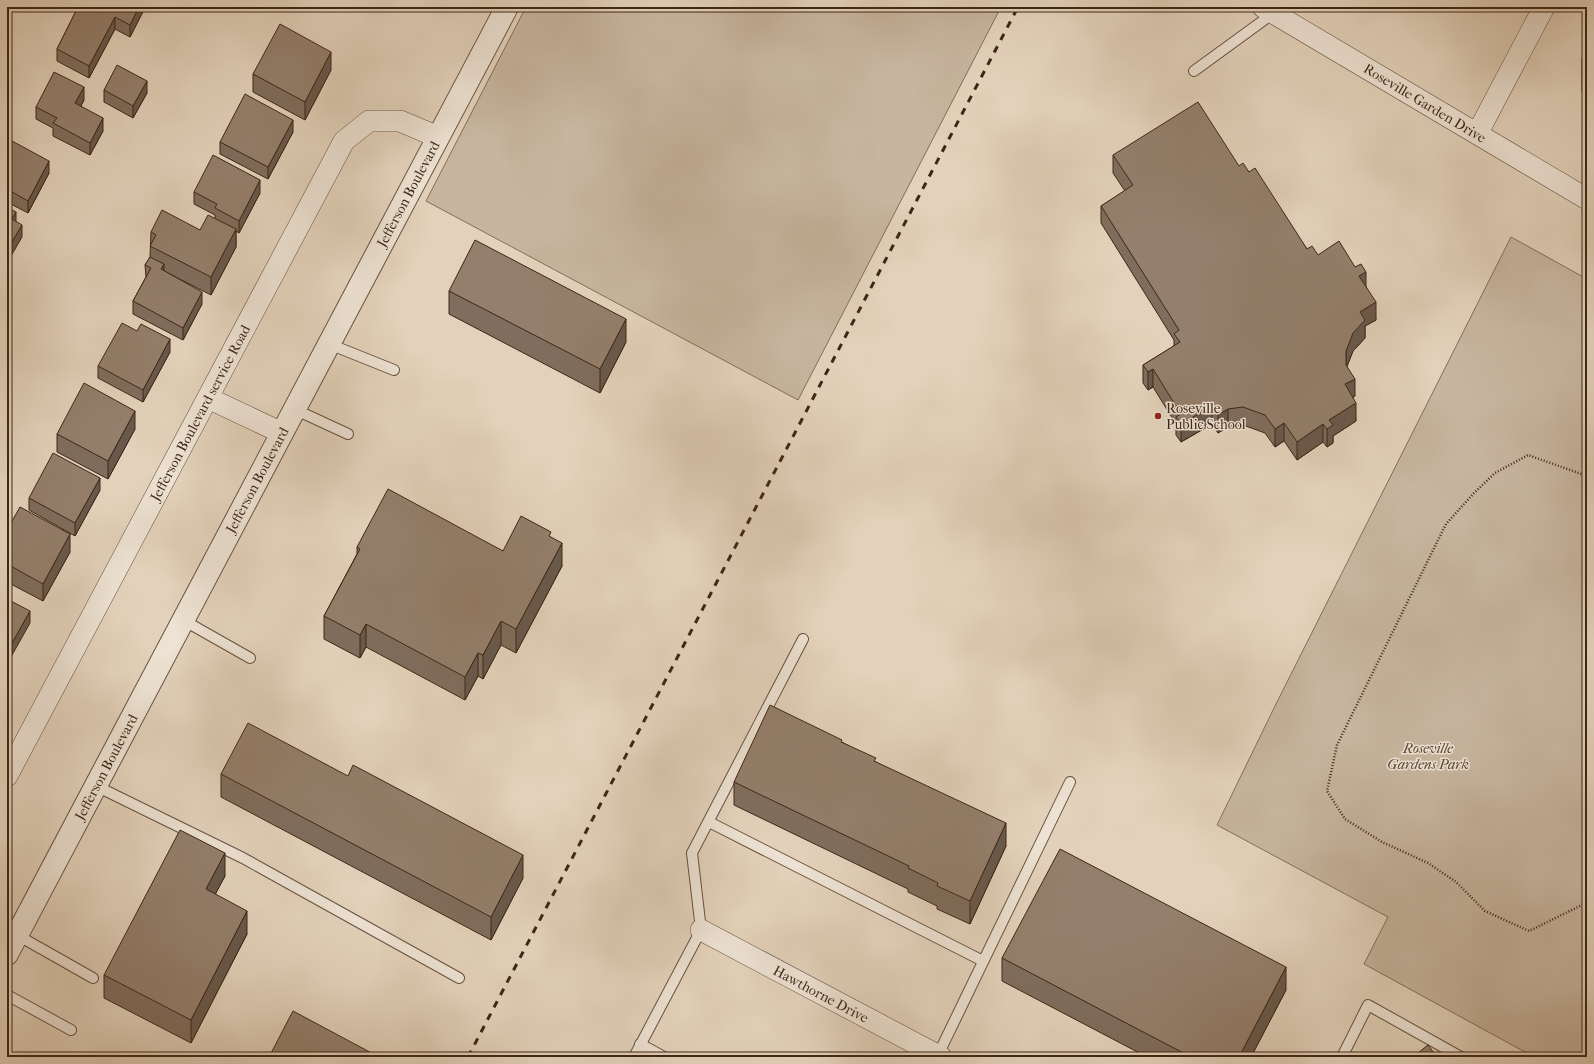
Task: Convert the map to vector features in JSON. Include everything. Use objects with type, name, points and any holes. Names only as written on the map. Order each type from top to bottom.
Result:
[{"type":"street","name":"Jefferson Boulevard","points":[[12,945],[507,7]]},
{"type":"street","points":[[1477,134],[1544,7]]},
{"type":"street","name":"Roseville Garden Drive","points":[[1272,9],[1587,199]]},
{"type":"street","name":"Jefferson Boulevard service Road","points":[[7,776],[344,141],[369,122],[400,121],[438,137]]},
{"type":"street","points":[[208,398],[282,433]]},
{"type":"street","name":"Hawthorne Drive","points":[[701,930],[939,1056]]},
{"type":"lane","points":[[1194,71],[1272,9]]},
{"type":"lane","points":[[328,344],[394,370]]},
{"type":"lane","points":[[294,409],[348,434]]},
{"type":"lane","points":[[183,620],[250,658]]},
{"type":"lane","points":[[634,1057],[701,930],[692,853],[803,639]]},
{"type":"lane","points":[[939,1056],[983,961],[1070,782]]},
{"type":"lane","points":[[96,786],[243,858],[459,978]]},
{"type":"lane","points":[[709,822],[983,961]]},
{"type":"lane","points":[[12,945],[93,978]]},
{"type":"lane","points":[[7,995],[71,1030]]},
{"type":"lane","points":[[1342,1057],[1368,1005],[1461,1057]]},
{"type":"lane","points":[[640,1044],[664,1057]]},
{"type":"path","points":[[1587,476],[1528,455],[1495,473],[1474,493],[1446,524],[1337,745],[1327,791],[1345,819],[1382,842],[1428,863],[1456,882],[1485,911],[1529,931],[1587,901]]},
{"type":"green space","points":[[526,7],[795,7],[798,9],[799,7],[1001,7],[798,400],[426,201]]},
{"type":"green space","name":"Roseville Gardens Park","points":[[1511,237],[1587,279],[1587,1057],[1534,1057],[1364,964],[1388,917],[1217,825],[1275,706]]},
{"type":"building","points":[[78,7],[139,7],[130,25],[115,17],[89,66],[57,49]]},
{"type":"building","points":[[280,24],[331,52],[305,102],[253,74]]},
{"type":"building","points":[[1587,50],[1587,62],[1582,59]]},
{"type":"building","points":[[117,65],[147,81],[133,106],[104,90]]},
{"type":"building","points":[[54,72],[84,87],[75,103],[103,118],[90,143],[53,123],[57,118],[36,107]]},
{"type":"building","points":[[245,94],[293,120],[268,167],[220,142]]},
{"type":"building","points":[[1198,102],[1239,166],[1243,163],[1249,172],[1255,168],[1307,249],[1312,246],[1318,255],[1339,241],[1355,267],[1361,264],[1366,272],[1359,276],[1376,302],[1360,312],[1365,320],[1353,333],[1346,351],[1346,365],[1355,379],[1345,384],[1356,403],[1329,420],[1333,425],[1327,429],[1323,424],[1297,442],[1284,423],[1275,429],[1265,415],[1243,407],[1228,409],[1218,415],[1212,406],[1181,424],[1176,417],[1181,414],[1153,369],[1148,372],[1143,365],[1180,342],[1174,334],[1179,330],[1101,206],[1133,185],[1113,155]]},
{"type":"building","points":[[12,141],[49,161],[28,201],[7,189],[7,150]]},
{"type":"building","points":[[213,155],[260,180],[239,221],[215,208],[217,204],[194,192]]},
{"type":"building","points":[[7,207],[16,212],[12,219],[22,225],[7,250]]},
{"type":"building","points":[[162,210],[200,230],[208,215],[236,229],[211,277],[150,246],[156,235],[151,232]]},
{"type":"building","points":[[475,240],[626,319],[600,369],[449,291]]},
{"type":"building","points":[[150,257],[164,264],[161,269],[202,292],[183,328],[133,301],[151,268],[145,265]]},
{"type":"building","points":[[122,323],[137,331],[141,324],[170,339],[143,390],[98,366]]},
{"type":"building","points":[[84,383],[135,411],[108,461],[57,434]]},
{"type":"building","points":[[53,453],[100,478],[75,523],[29,498]]},
{"type":"building","points":[[388,489],[503,551],[521,516],[551,532],[549,536],[562,543],[516,629],[501,621],[483,655],[478,653],[465,677],[366,624],[360,635],[324,616],[360,549],[357,547]]},
{"type":"building","points":[[20,507],[70,534],[43,584],[7,564],[7,530]]},
{"type":"building","points":[[7,599],[30,611],[7,652]]},
{"type":"building","points":[[770,705],[842,740],[841,742],[876,758],[874,761],[1006,823],[970,901],[937,886],[938,883],[908,868],[909,866],[734,782]]},
{"type":"building","points":[[248,723],[348,776],[353,765],[523,855],[491,917],[221,774]]},
{"type":"building","points":[[180,830],[225,853],[206,889],[247,911],[191,1020],[104,975]]},
{"type":"building","points":[[1060,849],[1286,967],[1239,1057],[1191,1057],[1002,958]]},
{"type":"building","points":[[293,1011],[379,1057],[269,1057]]},
{"type":"building","points":[[1428,1045],[1437,1057],[1413,1057]]},
{"type":"railway","points":[[468,1057],[1018,7]]},
{"type":"place","name":"Roseville Public School","points":[[1158,416]]}]
